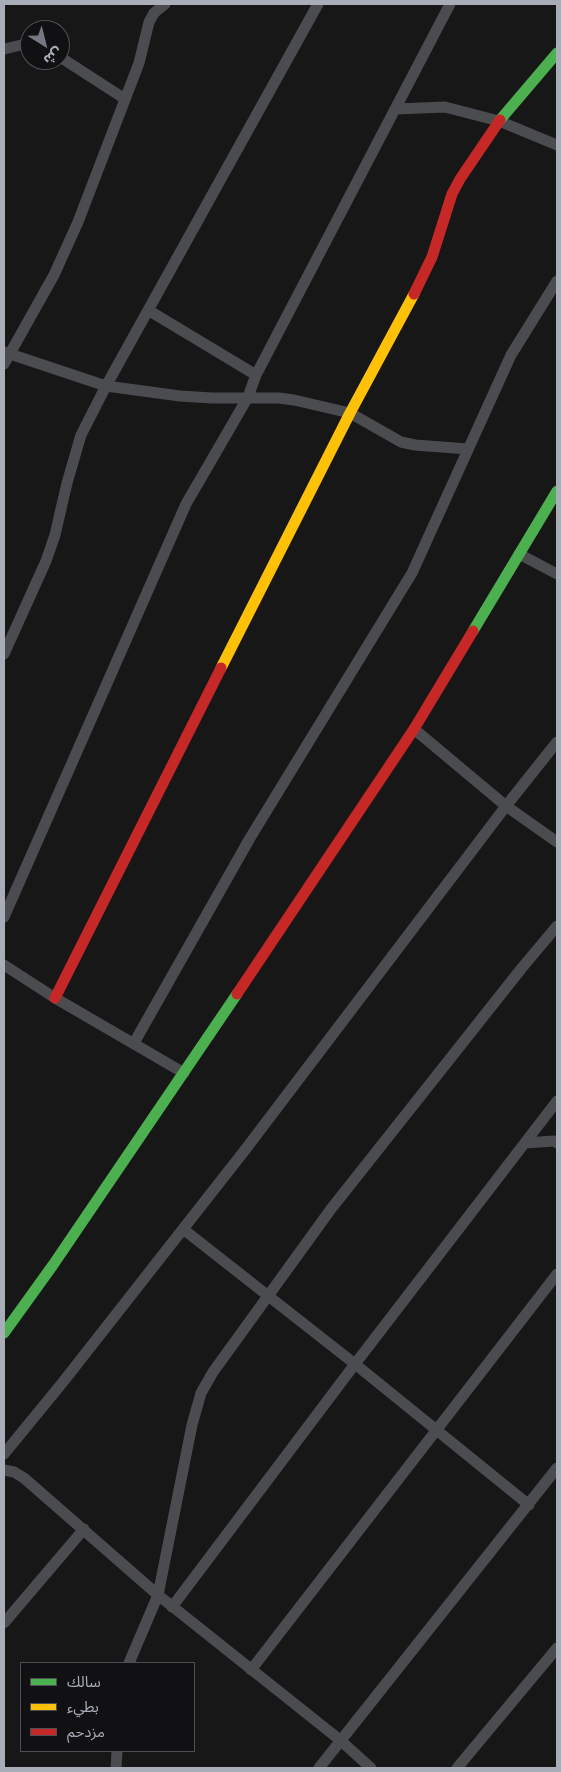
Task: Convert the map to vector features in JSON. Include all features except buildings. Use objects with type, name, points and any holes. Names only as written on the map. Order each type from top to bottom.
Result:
[{"type":"street","points":[[165,4],[154,12],[149,22],[139,63],[78,222],[54,275],[5,357],[106,386],[180,396],[294,400],[350,413],[401,442],[415,445],[468,449]]},
{"type":"street","points":[[4,654],[46,561],[55,535],[81,435],[106,386],[318,4]]},
{"type":"street","points":[[4,917],[186,504],[248,397],[256,376],[450,4]]},
{"type":"street","points":[[4,49],[20,45]]},
{"type":"street","points":[[55,998],[350,413],[407,308],[432,257],[452,194],[499,121],[557,53]]},
{"type":"street","points":[[70,63],[125,99]]},
{"type":"street","points":[[396,109],[445,107],[499,121],[557,145]]},
{"type":"street","points":[[134,1043],[250,838],[412,573],[511,355],[557,281]]},
{"type":"street","points":[[148,310],[256,376]]},
{"type":"street","points":[[4,1333],[53,1265],[184,1073],[414,729],[557,491]]},
{"type":"street","points":[[519,554],[557,574]]},
{"type":"street","points":[[414,729],[506,806],[557,842]]},
{"type":"street","points":[[4,1454],[63,1382],[245,1150],[506,806],[557,742]]},
{"type":"street","points":[[129,1662],[158,1595],[192,1425],[201,1393],[213,1372],[331,1209],[515,976],[557,926]]},
{"type":"street","points":[[4,965],[55,998],[184,1073]]},
{"type":"street","points":[[172,1607],[355,1364],[557,1101]]},
{"type":"street","points":[[525,1143],[554,1141],[557,1143]]},
{"type":"street","points":[[183,1229],[355,1364],[528,1505]]},
{"type":"street","points":[[251,1670],[557,1274]]},
{"type":"street","points":[[319,1768],[557,1468]]},
{"type":"street","points":[[4,1470],[14,1472],[24,1478],[172,1607],[340,1740],[371,1768]]},
{"type":"street","points":[[4,1623],[84,1529]]},
{"type":"street","points":[[457,1768],[557,1648]]},
{"type":"street","points":[[116,1768],[118,1752]]},
{"type":"traffic: fast","points":[[500,120],[557,53]]},
{"type":"traffic: fast","points":[[473,631],[557,491]]},
{"type":"traffic: fast","points":[[4,1333],[53,1265],[237,994]]},
{"type":"traffic: slow","points":[[221,668],[350,413],[414,294]]},
{"type":"traffic: jam","points":[[414,294],[432,257],[452,194],[500,120]]},
{"type":"traffic: jam","points":[[237,994],[414,729],[473,631]]},
{"type":"traffic: jam","points":[[55,998],[221,668]]}]
